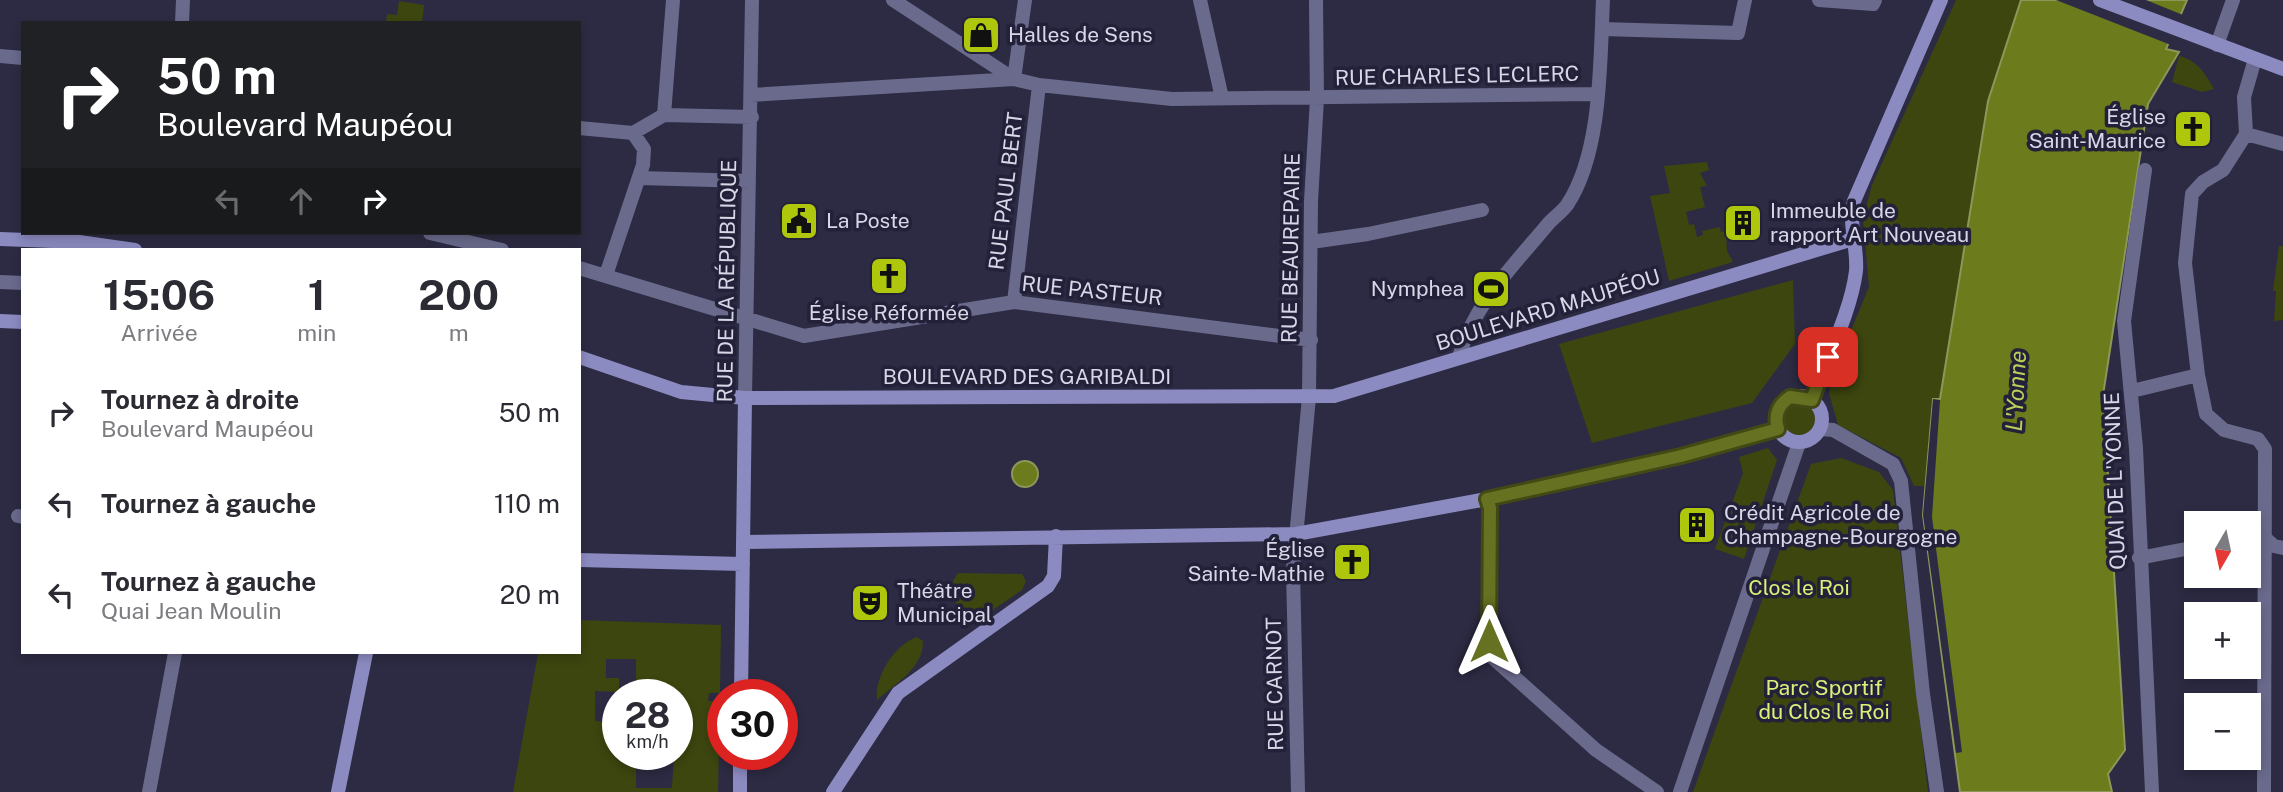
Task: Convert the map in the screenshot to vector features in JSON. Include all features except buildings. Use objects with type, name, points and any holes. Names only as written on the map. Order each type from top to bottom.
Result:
[{"type":"main road","points":[[1812,400],[1853,291],[1856,267],[1853,239],[1854,201],[1941,0]]},
{"type":"main road","points":[[1926,33],[1949,0]]},
{"type":"main road","points":[[2100,0],[2283,69]]},
{"type":"main road","points":[[0,239],[79,242],[121,248]]},
{"type":"main road","name":"BOULEVARD MAUPÉOU","points":[[1309,397],[1334,396],[1853,239]]},
{"type":"main road","points":[[0,321],[21,322]]},
{"type":"main road","name":"BOULEVARD DES GARIBALDI","points":[[581,358],[681,392],[745,398],[1309,397]]},
{"type":"main road","points":[[1798,396],[1812,400],[1821,410],[1821,429],[1812,439],[1799,443],[1787,439],[1778,429],[1776,414],[1784,402],[1798,396]]},
{"type":"main road","name":"RUE DE LA RÉPUBLIQUE","points":[[741,679],[745,398]]},
{"type":"main road","points":[[743,542],[1296,534],[1487,499],[1681,456],[1778,429]]},
{"type":"main road","points":[[833,792],[898,694],[1048,586],[1055,568],[1056,536]]},
{"type":"main road","points":[[581,560],[743,564]]},
{"type":"main road","points":[[338,792],[366,654]]},
{"type":"main road","points":[[740,770],[740,792]]},
{"type":"street","points":[[182,21],[183,0]]},
{"type":"street","name":"RUE DE LA RÉPUBLIQUE","points":[[745,398],[752,0]]},
{"type":"street","points":[[893,0],[1014,79]]},
{"type":"street","points":[[1014,79],[1026,0]]},
{"type":"street","points":[[1200,0],[1222,98]]},
{"type":"street","name":"RUE BEAUREPAIRE","points":[[1296,534],[1309,397],[1317,0]]},
{"type":"street","points":[[1459,357],[1468,328],[1485,300],[1567,206],[1585,163],[1597,94],[1603,0]]},
{"type":"street","points":[[1602,29],[1738,33],[1745,0]]},
{"type":"street","points":[[1819,0],[1873,4],[1875,0]]},
{"type":"street","points":[[2217,45],[2233,0]]},
{"type":"street","points":[[664,115],[673,1]]},
{"type":"street","points":[[0,56],[21,58]]},
{"type":"street","points":[[2255,59],[2244,97],[2246,134],[2223,170],[2203,182],[2192,194],[2185,263],[2198,375],[2206,414],[2224,430],[2250,435],[2263,443],[2266,540],[2264,792]]},
{"type":"street","points":[[751,95],[1014,79]]},
{"type":"street","name":"RUE CHARLES LECLERC","points":[[1014,79],[1039,85],[1172,99],[1597,94]]},
{"type":"street","name":"RUE PAUL BERT","points":[[1014,302],[1039,85]]},
{"type":"street","points":[[581,128],[633,133],[664,115],[752,117]]},
{"type":"street","points":[[606,275],[639,178],[643,149],[633,133]]},
{"type":"street","points":[[2246,134],[2283,144]]},
{"type":"street","name":"QUAI DE L'YONNE","points":[[2145,170],[2124,321],[2133,391],[2152,792]]},
{"type":"street","points":[[639,178],[749,181]]},
{"type":"street","points":[[1311,242],[1368,234],[1482,210]]},
{"type":"street","points":[[435,235],[462,246],[482,248]]},
{"type":"street","name":"RUE PASTEUR","points":[[581,269],[804,335],[1014,302],[1311,340]]},
{"type":"street","points":[[0,282],[21,283]]},
{"type":"street","points":[[2133,391],[2198,375]]},
{"type":"street","points":[[1821,429],[1833,430],[1893,464],[1901,481],[1923,694],[1937,792]]},
{"type":"street","points":[[1680,792],[1799,443]]},
{"type":"street","points":[[1487,499],[1490,508],[1489,641],[1493,658],[1596,750],[1657,792]]},
{"type":"street","name":"RUE CARNOT","points":[[1296,534],[1293,570],[1298,792]]},
{"type":"street","points":[[2261,535],[2283,548]]},
{"type":"street","points":[[2139,558],[2184,549]]},
{"type":"street","points":[[149,792],[175,654]]},
{"type":"green space","points":[[1956,0],[2021,0],[1988,101],[1940,400],[1932,400],[1925,486],[1914,486],[1901,458],[1838,425],[1829,393],[1834,372],[1869,287],[1863,218],[1872,185]]},
{"type":"green space","points":[[399,1],[424,5],[422,21],[386,21],[387,14],[397,15]]},
{"type":"green space","points":[[2179,56],[2200,68],[2214,89],[2202,92],[2172,82]]},
{"type":"green space","points":[[1707,162],[1709,170],[1700,173],[1707,186],[1700,187],[1705,207],[1686,212],[1689,225],[1694,224],[1697,237],[1703,235],[1702,231],[1720,227],[1721,232],[1726,231],[1727,251],[1733,262],[1669,281],[1650,196],[1670,193],[1664,166]]},
{"type":"green space","points":[[2279,246],[2283,246],[2283,320],[2274,321],[2276,291],[2273,291]]},
{"type":"green space","points":[[1793,280],[1795,344],[1752,403],[1592,443],[1559,344]]},
{"type":"green space","points":[[1799,403],[1810,408],[1815,419],[1810,430],[1799,435],[1788,430],[1783,419],[1788,408]]},
{"type":"green space","points":[[1768,448],[1777,460],[1744,559],[1715,549],[1743,473],[1739,457]]},
{"type":"green space","name":"Parc Sportif du Clos le Roi","points":[[1841,458],[1879,472],[1893,490],[1928,792],[1693,792],[1811,464]]},
{"type":"green space","points":[[958,573],[1022,574],[1026,581],[1022,590],[968,627],[958,626],[953,581]]},
{"type":"green space","points":[[581,620],[721,625],[720,679],[707,679],[707,770],[718,770],[718,792],[513,792],[538,654],[581,654]]},
{"type":"green space","points":[[917,637],[923,641],[922,651],[914,667],[877,700],[879,681],[888,662],[901,647]]},
{"type":"water","name":"L'Yonne","points":[[2021,0],[2187,0],[2166,49],[2179,52],[2148,104],[2103,395],[2125,750],[2108,774],[2112,792],[1960,792],[1923,515],[1933,399],[1940,399],[1988,101]]},
{"type":"water","points":[[1025,461],[1034,465],[1038,474],[1034,483],[1025,487],[1016,483],[1012,474],[1016,465]]},
{"type":"pier","points":[[2056,0],[2146,0],[2183,15],[2171,45]]},
{"type":"pier","points":[[1933,399],[1940,400],[1932,517],[1962,752],[1956,753],[1923,515]]},
{"type":"place","name":"Halles de Sens","points":[[981,35]]},
{"type":"place","name":"Église Saint-Maurice","points":[[2193,129]]},
{"type":"place","name":"La Poste","points":[[799,221]]},
{"type":"place","name":"Immeuble de rapport Art Nouveau","points":[[1743,223]]},
{"type":"place","name":"Église Réformée","points":[[889,276]]},
{"type":"place","name":"Nymphea","points":[[1491,289]]},
{"type":"place","name":"Crédit Agricole de Champagne-Bourgogne","points":[[1697,525]]},
{"type":"place","name":"Église Sainte-Mathie","points":[[1352,562]]},
{"type":"place","name":"Théâtre Municipal","points":[[870,603]]},
{"type":"route","points":[[1489,641],[1490,508],[1487,499],[1681,456],[1778,429],[1776,414],[1784,402],[1790,397],[1798,396],[1812,400],[1828,357]]},
{"type":"park label","name":"Clos le Roi","points":[[1799,588]]}]
